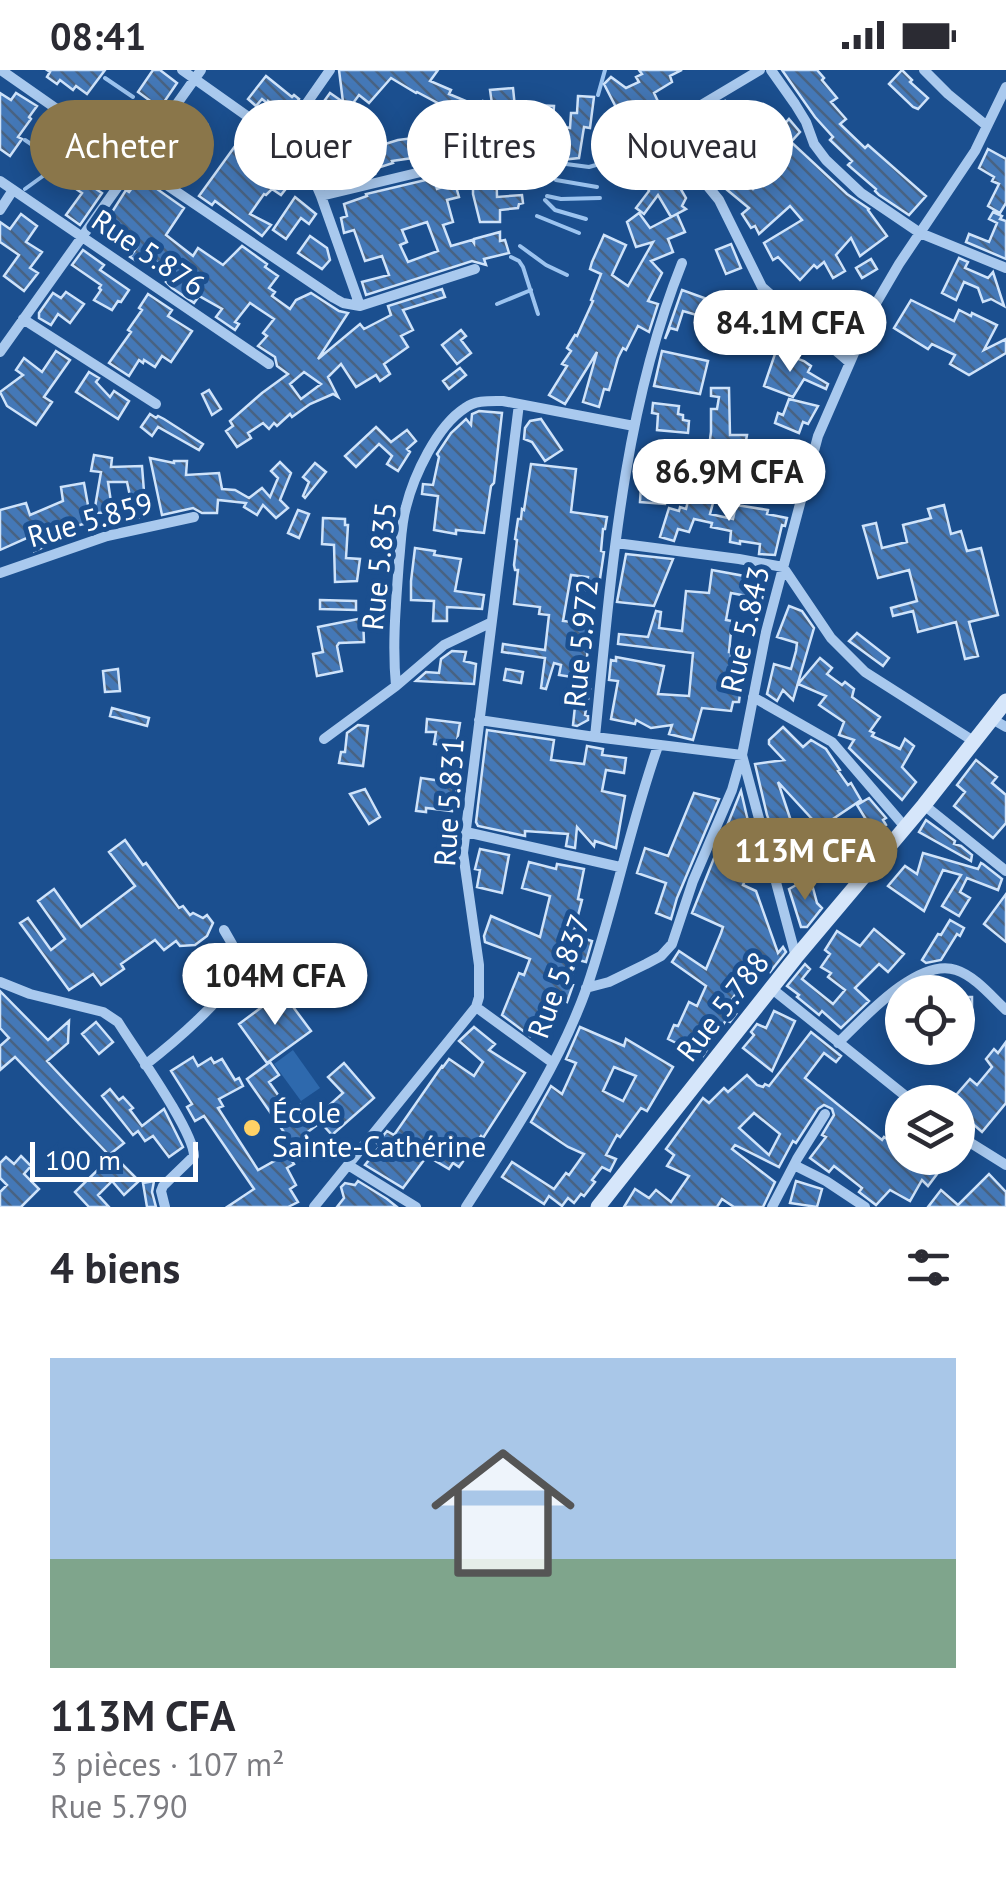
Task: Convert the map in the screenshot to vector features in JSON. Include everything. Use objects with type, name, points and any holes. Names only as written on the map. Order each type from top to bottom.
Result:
[{"type":"street","points":[[2,70],[45,100]]},
{"type":"street","points":[[182,70],[198,74],[234,103]]},
{"type":"street","points":[[309,100],[330,70]]},
{"type":"street","points":[[760,70],[661,129],[719,200],[762,288],[849,362]]},
{"type":"street","points":[[771,70],[801,113],[814,144],[862,192],[920,233],[1006,268]]},
{"type":"street","points":[[924,70],[987,126]]},
{"type":"street","points":[[179,100],[198,74]]},
{"type":"street","name":"Rue 5.843","points":[[586,988],[646,964],[672,944],[693,881],[732,790],[766,632],[818,436],[875,305],[975,151],[1006,87]]},
{"type":"street","points":[[321,196],[407,175]]},
{"type":"street","name":"Rue 5.876","points":[[0,181],[269,364]]},
{"type":"street","points":[[0,210],[14,190]]},
{"type":"street","points":[[0,352],[114,190]]},
{"type":"street","points":[[174,190],[343,302],[360,306],[475,269]]},
{"type":"street","points":[[318,190],[360,306]]},
{"type":"street","name":"Rue 5.972","points":[[595,737],[616,542],[634,426],[668,298],[682,263]]},
{"type":"street","points":[[23,319],[156,404]]},
{"type":"street","name":"Rue 5.835","points":[[396,686],[394,642],[404,510],[416,476],[449,423],[466,406],[502,401],[634,426]]},
{"type":"street","name":"Rue 5.831","points":[[476,1007],[479,965],[463,853],[519,404]]},
{"type":"street","name":"Rue 5.859","points":[[0,574],[107,536],[194,517]]},
{"type":"street","points":[[616,542],[783,567],[831,638],[864,672],[974,742]]},
{"type":"street","points":[[324,739],[444,645],[490,623]]},
{"type":"street","points":[[754,697],[832,742],[905,827]]},
{"type":"street","name":"Rue 5.788","points":[[598,1207],[770,988],[974,742],[999,723],[1006,702]]},
{"type":"street","points":[[479,720],[742,755],[796,957]]},
{"type":"street","name":"Rue 5.837","points":[[466,1207],[553,1063],[586,988],[658,746]]},
{"type":"street","points":[[924,804],[1006,870]]},
{"type":"street","points":[[466,832],[620,866]]},
{"type":"street","points":[[145,1065],[200,1017],[230,984],[237,972],[237,956],[224,930]]},
{"type":"street","points":[[838,1043],[900,986],[944,968],[971,978],[1006,1010]]},
{"type":"street","points":[[0,982],[112,1016],[186,1129],[195,1151],[163,1186],[165,1207]]},
{"type":"street","points":[[770,988],[891,1085]]},
{"type":"street","points":[[314,1207],[476,1007],[553,1063]]},
{"type":"street","points":[[772,1207],[825,1114]]},
{"type":"street","points":[[975,1146],[1006,1165]]},
{"type":"street","points":[[348,1165],[416,1207]]},
{"type":"street","points":[[794,1165],[865,1207]]},
{"type":"shaded area","points":[[293,1050],[320,1088],[301,1101],[274,1064]]},
{"type":"building","points":[[47,70],[105,70],[87,94],[60,80],[57,84],[47,77]]},
{"type":"building","points":[[153,70],[160,70],[177,83],[165,100],[149,100],[138,92]]},
{"type":"building","points":[[339,70],[438,70],[430,81],[451,90],[449,94],[463,100],[432,100],[391,78],[372,100],[359,95],[355,100],[343,100]]},
{"type":"building","points":[[639,70],[682,70],[654,93],[657,100],[612,100],[604,84],[611,77],[626,88],[639,82],[636,77],[642,74]]},
{"type":"building","points":[[782,70],[817,70],[837,98],[831,102],[846,119],[840,124],[926,196],[909,215],[879,195],[848,165],[852,161],[830,140],[833,137]]},
{"type":"building","points":[[902,70],[928,98],[918,109],[889,84]]},
{"type":"building","points":[[266,76],[299,99],[249,100]]},
{"type":"building","points":[[513,88],[514,100],[491,100],[490,90]]},
{"type":"building","points":[[0,93],[11,100],[16,93],[30,102],[30,120],[10,156],[0,149]]},
{"type":"building","points":[[578,96],[594,97],[590,128],[584,127],[579,158],[571,159],[571,113],[577,113]]},
{"type":"building","points":[[407,139],[407,159],[387,165],[387,143]]},
{"type":"building","points":[[793,144],[869,209],[887,236],[860,256],[851,238],[836,255],[845,271],[833,278],[824,262],[817,268],[814,265],[800,280],[778,257],[773,260],[764,243],[802,220],[790,206],[759,234],[742,214],[749,208],[727,190],[793,190]]},
{"type":"building","points":[[234,148],[234,190],[271,190],[250,214],[271,225],[262,236],[215,201],[212,205],[199,196],[203,190],[214,190],[214,175]]},
{"type":"building","points":[[988,149],[1006,159],[1006,203],[1000,213],[988,206],[999,184],[979,168]]},
{"type":"building","points":[[407,184],[407,190],[457,190],[459,197],[447,200],[453,222],[443,225],[451,246],[472,240],[474,243],[474,239],[500,232],[500,241],[505,240],[509,253],[484,259],[486,265],[472,261],[366,295],[362,282],[389,275],[382,256],[365,261],[354,230],[344,233],[341,218],[347,216],[344,204]],"holes":[[[427,222],[438,251],[408,262],[400,245],[407,242],[402,230]]]},
{"type":"building","points":[[78,190],[102,193],[80,225],[66,215],[82,193]]},
{"type":"building","points":[[126,190],[158,190],[184,208],[166,235],[193,256],[198,248],[223,265],[242,246],[278,276],[269,288],[275,292],[272,296],[290,309],[296,300],[311,293],[348,313],[318,359],[360,324],[364,329],[391,315],[388,306],[442,289],[445,297],[403,310],[413,330],[401,336],[408,347],[384,364],[390,374],[380,381],[376,375],[356,387],[341,364],[328,377],[338,397],[333,394],[310,404],[269,429],[263,423],[237,447],[226,431],[233,426],[230,421],[288,374],[277,366],[275,357],[258,346],[274,319],[250,303],[235,322],[239,324],[235,330],[216,317],[222,309],[199,296],[194,303],[172,288],[166,282],[173,275],[147,255],[141,264],[130,257],[137,247],[107,226],[101,234],[97,231]],"holes":[[[304,372],[321,384],[301,399],[290,384]]]},
{"type":"building","points":[[473,190],[497,190],[497,197],[522,195],[523,203],[518,208],[500,210],[500,222],[480,222]]},
{"type":"building","points":[[681,190],[686,198],[682,206],[686,209],[671,217],[658,195],[644,214],[636,208],[649,191]]},
{"type":"building","points":[[295,197],[316,214],[309,224],[301,218],[286,239],[273,230]]},
{"type":"building","points":[[993,212],[1006,221],[1006,259],[966,242],[969,234],[989,242],[997,223],[989,219]]},
{"type":"building","points":[[639,213],[650,228],[677,214],[685,232],[668,239],[673,252],[651,261],[662,273],[648,301],[658,304],[649,332],[638,326],[626,350],[623,348],[599,407],[583,402],[597,352],[565,404],[549,395],[567,366],[562,364],[571,351],[567,348],[593,301],[601,274],[590,269],[592,262],[604,235],[626,245],[612,275],[628,286],[653,242],[636,247],[627,222]]},
{"type":"building","points":[[21,214],[37,226],[26,242],[42,252],[30,268],[38,273],[24,291],[4,276],[19,255],[0,242],[0,222],[10,229]]},
{"type":"building","points":[[310,236],[327,248],[330,260],[322,269],[298,253]]},
{"type":"building","points":[[731,244],[741,268],[726,274],[716,250]]},
{"type":"building","points":[[83,250],[104,265],[100,270],[129,290],[112,310],[94,300],[101,285],[72,265]]},
{"type":"building","points":[[959,258],[968,262],[965,268],[988,278],[993,272],[1004,306],[991,299],[983,302],[978,288],[964,282],[956,300],[942,293]]},
{"type":"building","points":[[871,259],[877,269],[862,278],[856,268]]},
{"type":"building","points":[[682,290],[721,304],[716,338],[704,336],[707,318],[683,311],[677,330],[670,328],[665,339]]},
{"type":"building","points":[[66,292],[84,304],[70,323],[58,314],[51,325],[39,318],[53,293],[61,298]]},
{"type":"building","points":[[148,294],[172,310],[168,316],[192,331],[171,362],[162,356],[155,367],[139,360],[129,376],[109,363],[131,332],[128,330]]},
{"type":"building","points":[[829,296],[838,303],[833,308],[853,320],[841,339],[831,333],[836,326],[817,310]]},
{"type":"building","points":[[911,300],[954,321],[959,310],[997,325],[984,350],[1006,339],[1006,353],[969,375],[950,364],[955,355],[932,344],[928,349],[894,328]]},
{"type":"building","points":[[778,312],[794,326],[779,348],[762,337]]},
{"type":"building","points":[[461,330],[466,336],[461,340],[471,353],[457,364],[442,345]]},
{"type":"building","points":[[56,351],[70,360],[44,397],[52,402],[36,425],[7,406],[0,392],[23,375],[16,370],[24,358],[42,372]]},
{"type":"building","points":[[662,351],[708,361],[700,394],[654,386]]},
{"type":"building","points":[[776,351],[811,366],[808,372],[828,384],[826,389],[804,379],[793,397],[764,386]]},
{"type":"building","points":[[460,368],[466,375],[449,389],[443,381]]},
{"type":"building","points":[[89,372],[99,378],[96,382],[110,397],[114,391],[129,401],[118,419],[76,392]]},
{"type":"building","points":[[711,388],[729,388],[730,435],[747,435],[744,452],[726,465],[707,462],[711,409],[717,409],[719,397],[711,396]]},
{"type":"building","points":[[209,390],[221,409],[212,415],[202,394]]},
{"type":"building","points":[[789,399],[818,406],[808,424],[803,422],[799,433],[775,423]]},
{"type":"building","points":[[653,403],[679,406],[678,414],[689,421],[688,433],[657,430],[658,414],[652,413]]},
{"type":"building","points":[[502,413],[484,533],[434,530],[438,496],[422,494],[423,484],[433,485],[437,454],[451,433],[466,419],[471,425],[472,414]]},
{"type":"building","points":[[150,414],[203,444],[199,450],[158,427],[152,436],[141,427]]},
{"type":"building","points":[[541,419],[562,450],[545,461],[532,442],[524,439],[530,421]]},
{"type":"building","points":[[376,427],[391,442],[407,430],[416,441],[407,449],[410,452],[398,471],[387,464],[392,456],[379,444],[356,467],[345,456]]},
{"type":"building","points":[[94,455],[112,458],[111,467],[142,466],[146,517],[122,519],[121,512],[94,513],[101,472],[91,471]],"holes":[[[108,482],[127,482],[131,501],[111,502]]]},
{"type":"building","points":[[150,458],[174,463],[187,461],[186,475],[219,473],[222,489],[235,490],[249,498],[262,488],[270,497],[278,478],[271,471],[280,462],[291,473],[280,500],[288,508],[276,518],[263,505],[257,515],[244,507],[246,503],[218,500],[217,513],[202,513],[193,508],[162,515]]},
{"type":"building","points":[[744,460],[752,462],[748,487],[739,485]]},
{"type":"building","points":[[315,463],[326,472],[305,498],[309,482],[303,477]]},
{"type":"building","points":[[774,463],[800,466],[797,475],[785,473],[785,477],[771,474]]},
{"type":"building","points":[[531,464],[576,469],[571,512],[607,517],[598,592],[586,590],[588,577],[571,575],[563,621],[590,624],[585,679],[559,675],[561,665],[554,663],[546,689],[541,688],[545,658],[502,652],[503,644],[545,650],[549,615],[539,614],[540,607],[514,604],[518,570],[514,565],[515,539]]},
{"type":"building","points":[[642,467],[667,469],[665,504],[640,502]]},
{"type":"building","points":[[84,483],[91,522],[72,527],[76,534],[34,551],[29,537],[0,550],[0,510],[26,503],[30,515],[63,501],[61,487]]},
{"type":"building","points":[[689,497],[713,503],[710,514],[733,519],[736,505],[768,510],[767,514],[787,518],[775,555],[759,554],[760,544],[730,542],[731,531],[694,519],[689,532],[678,529],[674,541],[660,537],[669,508],[686,509]]},
{"type":"building","points":[[944,505],[951,534],[961,531],[967,551],[981,548],[998,615],[969,622],[978,656],[965,659],[956,622],[918,632],[913,611],[893,616],[891,608],[917,601],[909,570],[878,578],[863,526],[876,523],[882,548],[907,542],[903,525],[931,518],[928,509]]},
{"type":"building","points":[[298,510],[309,514],[299,538],[288,533]]},
{"type":"building","points":[[323,518],[345,519],[346,558],[360,559],[357,581],[335,582],[334,545],[322,544]]},
{"type":"building","points":[[415,548],[461,559],[455,591],[484,595],[482,609],[447,607],[447,621],[433,621],[434,601],[411,600]]},
{"type":"building","points":[[626,554],[673,559],[654,606],[617,602]]},
{"type":"building","points":[[712,570],[766,580],[762,599],[731,593],[726,620],[732,621],[731,667],[743,668],[739,702],[733,702],[731,711],[702,708],[693,740],[669,734],[672,725],[651,728],[636,720],[635,724],[611,719],[618,681],[609,680],[611,660],[616,661],[616,657],[664,666],[658,694],[689,696],[693,653],[618,644],[619,634],[648,637],[656,611],[661,612],[659,628],[682,631],[686,591],[709,593]]},
{"type":"building","points":[[320,600],[356,601],[356,610],[320,609]]},
{"type":"building","points":[[789,606],[802,611],[814,628],[793,700],[783,690],[777,701],[767,694],[774,664],[791,669],[796,651],[797,643],[777,637]]},
{"type":"building","points":[[363,618],[364,642],[337,646],[342,671],[317,676],[313,654],[323,652],[318,627]]},
{"type":"building","points":[[857,633],[889,658],[883,666],[849,641]]},
{"type":"building","points":[[452,651],[466,652],[464,661],[476,664],[474,684],[416,681],[426,672],[439,673],[441,659]]},
{"type":"building","points":[[820,658],[832,668],[827,674],[854,689],[852,697],[880,717],[870,731],[872,736],[900,749],[905,739],[914,746],[902,767],[916,782],[902,800],[849,748],[854,740],[839,735],[844,722],[819,705],[826,696],[798,684]]},
{"type":"building","points":[[118,669],[120,691],[105,692],[103,671]]},
{"type":"building","points":[[506,669],[523,672],[521,683],[504,680]]},
{"type":"building","points":[[577,687],[590,689],[585,715],[588,720],[577,726],[573,725]]},
{"type":"building","points":[[112,708],[149,718],[147,726],[110,716]]},
{"type":"building","points":[[427,719],[460,723],[456,747],[434,744],[436,732],[426,732]]},
{"type":"building","points":[[358,725],[368,726],[363,766],[339,763],[347,733]]},
{"type":"building","points":[[783,727],[803,747],[811,740],[826,749],[861,800],[833,819],[837,827],[832,830],[834,833],[826,838],[824,834],[796,851],[799,854],[791,859],[783,859],[755,764],[784,760],[769,740]],"holes":[[[778,782],[812,819],[794,830]]]},
{"type":"building","points":[[487,730],[554,740],[551,760],[584,764],[587,746],[603,749],[602,755],[626,758],[624,773],[606,770],[602,791],[625,796],[616,848],[595,841],[594,846],[577,827],[575,848],[566,846],[568,834],[525,831],[525,836],[478,826]]},
{"type":"building","points":[[976,760],[997,777],[992,783],[1006,795],[1006,823],[993,838],[954,806],[965,792],[957,785]]},
{"type":"building","points":[[421,778],[456,783],[452,811],[416,811]]},
{"type":"building","points":[[365,789],[380,817],[369,824],[350,794]]},
{"type":"building","points":[[741,791],[751,840],[746,852],[755,856],[743,885],[756,891],[778,953],[783,947],[786,952],[770,972],[758,963],[749,981],[745,979],[726,1009],[736,1014],[730,1022],[726,1020],[703,1056],[668,1039],[689,1002],[697,1006],[706,986],[672,962],[679,951],[706,969],[721,933],[723,927],[692,913]]},
{"type":"building","points":[[694,793],[719,799],[671,919],[656,913],[666,883],[637,873],[645,848],[668,856]]},
{"type":"building","points":[[869,798],[886,818],[886,825],[854,854],[846,842],[870,826],[857,805]]},
{"type":"building","points":[[926,820],[972,855],[971,861],[919,832]]},
{"type":"building","points":[[125,840],[179,908],[183,906],[190,915],[207,915],[213,923],[207,936],[195,945],[180,946],[176,941],[164,950],[155,940],[121,964],[124,969],[101,985],[93,974],[69,990],[20,923],[28,918],[51,950],[65,939],[38,901],[54,889],[81,927],[135,886],[109,852]]},
{"type":"building","points":[[480,849],[509,855],[502,893],[477,887],[480,870],[475,869]]},
{"type":"building","points":[[923,853],[978,869],[981,863],[1002,879],[998,890],[967,878],[960,892],[970,898],[959,916],[942,906],[961,875],[943,870],[924,911],[888,886],[905,866],[917,874]]},
{"type":"building","points":[[529,862],[556,869],[557,864],[584,869],[578,899],[582,900],[573,935],[592,941],[586,962],[578,960],[568,984],[573,985],[567,1002],[563,1000],[543,1038],[532,1032],[530,1036],[502,1015],[519,973],[524,975],[530,959],[485,942],[484,936],[491,916],[540,937],[550,896],[522,888]]},
{"type":"building","points":[[807,879],[822,908],[807,927],[801,927],[789,889]]},
{"type":"building","points":[[1006,894],[1006,942],[984,924]]},
{"type":"building","points":[[950,920],[964,928],[960,936],[957,934],[941,960],[926,963],[922,960]]},
{"type":"building","points":[[874,929],[904,954],[888,972],[879,964],[855,988],[869,1001],[841,1028],[822,1011],[819,1015],[787,986],[805,964],[810,969],[802,979],[833,1004],[845,990],[821,967],[830,954],[825,950],[837,931],[860,946]]},
{"type":"building","points":[[210,962],[217,972],[201,982],[204,986],[193,993],[185,979]]},
{"type":"building","points":[[0,991],[48,1040],[69,1021],[68,1043],[47,1061],[124,1143],[109,1155],[15,1057],[0,1070],[0,1046],[9,1038],[0,1028]]},
{"type":"building","points":[[282,992],[311,1031],[267,1063],[239,1024]]},
{"type":"building","points":[[774,1011],[795,1021],[772,1071],[743,1048],[757,1024],[766,1028]]},
{"type":"building","points":[[96,1022],[113,1042],[99,1054],[82,1034]]},
{"type":"building","points":[[474,1027],[495,1044],[489,1050],[525,1073],[459,1167],[453,1163],[449,1169],[427,1156],[403,1188],[365,1165],[380,1146],[377,1143],[387,1131],[394,1135],[449,1059],[474,1076],[483,1062],[459,1041]]},
{"type":"building","points":[[580,1027],[624,1046],[626,1039],[673,1067],[647,1111],[641,1108],[620,1137],[617,1135],[606,1155],[616,1159],[610,1171],[602,1167],[584,1196],[581,1194],[574,1203],[568,1198],[562,1206],[549,1196],[544,1204],[502,1177],[512,1162],[554,1189],[584,1154],[531,1122],[551,1086],[562,1094],[576,1063],[566,1059]],"holes":[[[614,1067],[636,1076],[623,1101],[603,1091]]]},
{"type":"building","points":[[811,1032],[841,1056],[836,1062],[824,1053],[805,1078],[882,1140],[885,1138],[885,1175],[936,1175],[928,1186],[922,1180],[910,1201],[890,1190],[876,1205],[834,1166],[829,1172],[810,1158],[826,1137],[822,1135],[834,1115],[824,1105],[796,1143],[793,1141],[779,1167],[735,1145],[732,1149],[775,1182],[763,1207],[734,1207],[722,1199],[717,1207],[624,1207],[635,1189],[649,1198],[656,1190],[671,1202],[689,1176],[667,1166],[674,1155],[666,1149],[703,1098],[709,1103],[724,1088],[728,1092],[747,1075],[757,1085],[769,1086]],"holes":[[[754,1113],[780,1134],[769,1155],[739,1128]]]},
{"type":"building","points":[[1006,1042],[1006,1103],[982,1132],[975,1126],[975,1085],[965,1085],[970,1079],[977,1085],[992,1067],[986,1059],[994,1049],[998,1053]]},
{"type":"building","points":[[193,1057],[198,1066],[211,1058],[214,1063],[222,1059],[235,1080],[239,1078],[243,1086],[219,1099],[223,1106],[218,1108],[258,1170],[287,1154],[294,1164],[287,1168],[296,1185],[290,1189],[298,1202],[288,1207],[227,1207],[254,1189],[204,1116],[195,1121],[187,1107],[192,1104],[171,1071]]},
{"type":"building","points":[[270,1062],[279,1075],[269,1082],[290,1112],[300,1105],[317,1125],[305,1134],[308,1139],[295,1148],[247,1079]]},
{"type":"building","points":[[344,1063],[374,1098],[332,1135],[316,1117],[343,1093],[328,1077]]},
{"type":"building","points":[[110,1089],[133,1108],[130,1110],[142,1126],[164,1109],[183,1147],[169,1157],[153,1136],[145,1141],[138,1131],[133,1135],[102,1096]]},
{"type":"building","points":[[113,1155],[139,1181],[124,1195],[112,1181],[98,1195],[109,1207],[89,1207],[75,1192]]},
{"type":"building","points":[[21,1156],[31,1166],[24,1174],[39,1189],[21,1207],[0,1207],[0,1192],[7,1185],[0,1178],[0,1163],[6,1157],[14,1164]]},
{"type":"building","points":[[989,1174],[1006,1192],[1006,1207],[928,1207],[941,1190],[958,1205]]},
{"type":"building","points":[[154,1181],[156,1207],[147,1207],[143,1183]]},
{"type":"building","points":[[358,1181],[397,1207],[337,1207],[344,1198],[341,1187]]},
{"type":"building","points":[[796,1181],[822,1189],[817,1207],[790,1203]]},
{"type":"waterway","points":[[598,95],[605,70]]},
{"type":"waterway","points":[[105,78],[133,97]]},
{"type":"waterway","points":[[25,140],[30,143]]},
{"type":"waterway","points":[[571,165],[591,166]]},
{"type":"waterway","points":[[571,183],[591,186]]},
{"type":"waterway","points":[[25,189],[30,185]]},
{"type":"waterway","points":[[547,196],[600,198]]},
{"type":"waterway","points":[[545,200],[555,210],[586,219]]},
{"type":"waterway","points":[[537,216],[579,233]]},
{"type":"waterway","points":[[520,246],[567,275]]},
{"type":"waterway","points":[[511,257],[523,267],[538,314]]},
{"type":"waterway","points":[[497,304],[531,290]]},
{"type":"place","name":"École Sainte-Cathérine","points":[[252,1128]]}]
